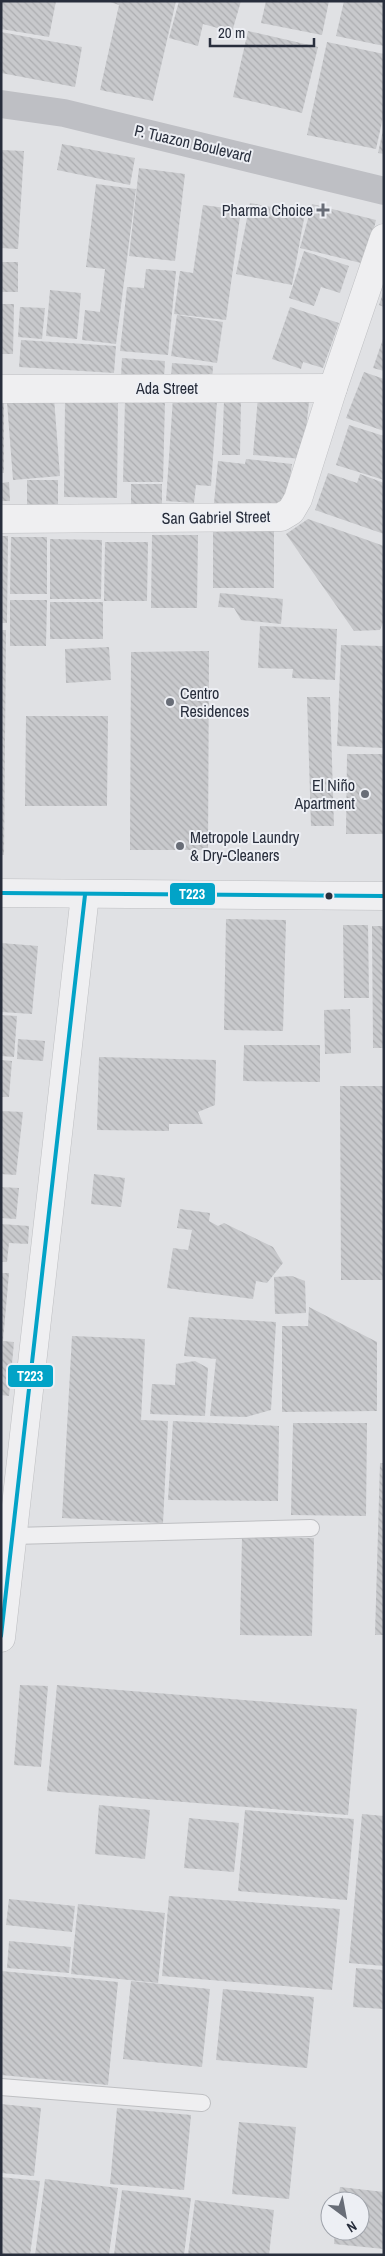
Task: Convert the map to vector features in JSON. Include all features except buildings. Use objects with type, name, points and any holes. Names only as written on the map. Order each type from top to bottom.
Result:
[{"type":"main road","name":"P. Tuazon Boulevard","points":[[1,104],[64,113],[384,191]]},
{"type":"street","name":"San Gabriel Street","points":[[1,519],[281,517],[291,511],[298,499],[384,238]]},
{"type":"street","name":"Ada Street","points":[[1,389],[333,388]]},
{"type":"street","points":[[1,893],[384,896]]},
{"type":"street","points":[[1,1638],[14,1536],[84,895]]},
{"type":"lane","points":[[14,1536],[311,1528]]},
{"type":"lane","points":[[1,2087],[202,2103]]},
{"type":"transit line","name":"T223","points":[[1,893],[384,896]]},
{"type":"transit line","name":"T223","points":[[1,1636],[85,895]]},
{"type":"place","name":"Pharma Choice","points":[[323,210]]},
{"type":"place","name":"Centro Residences","points":[[170,702]]},
{"type":"place","name":"El Niño Apartment","points":[[365,794]]},
{"type":"place","name":"Metropole Laundry & Dry-Cleaners","points":[[180,846]]}]
